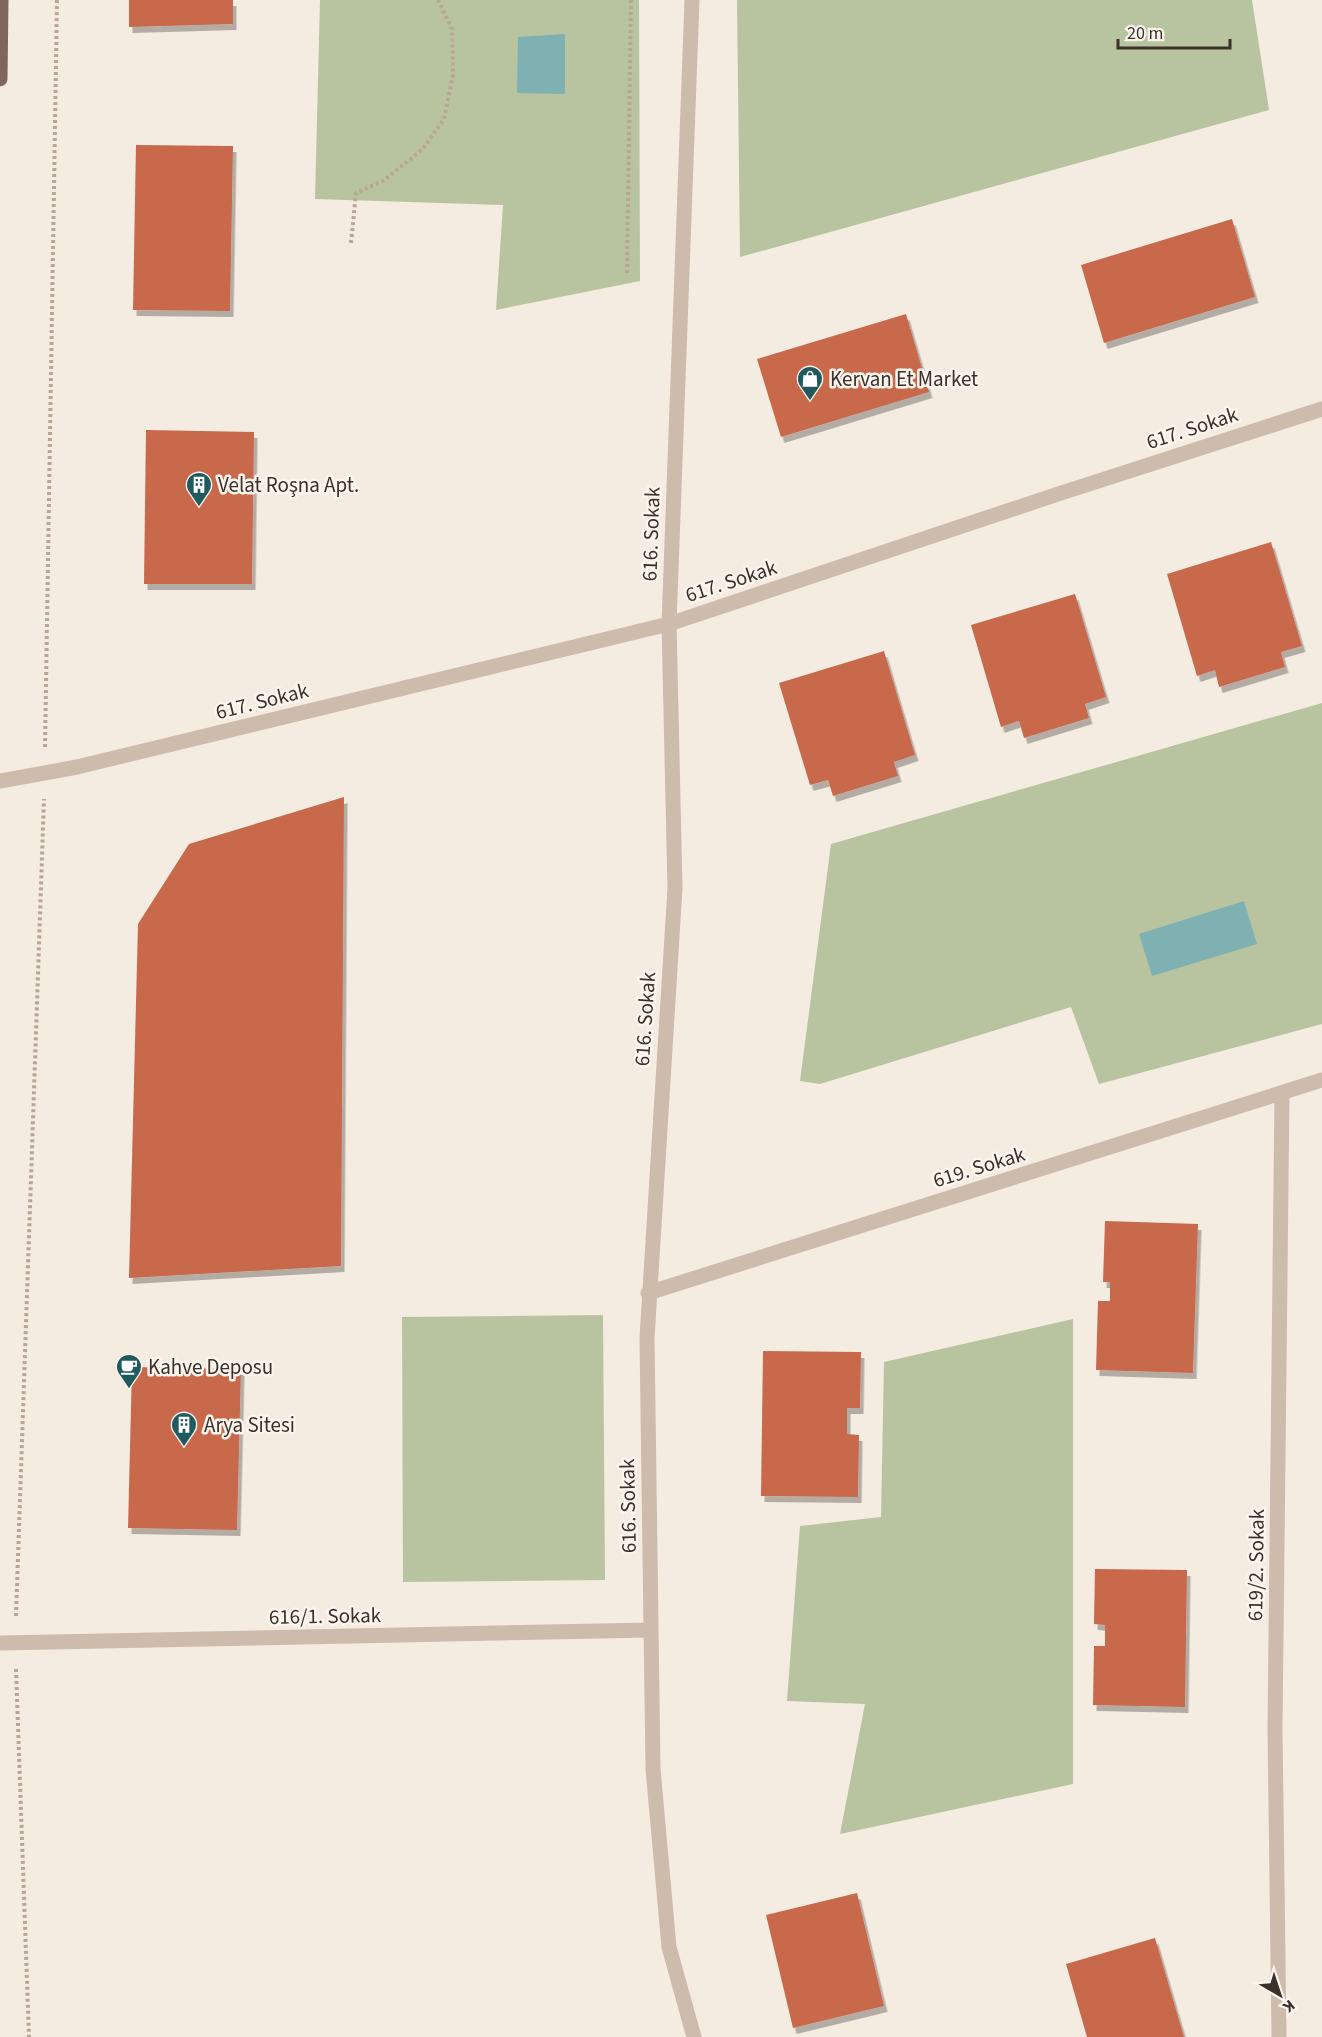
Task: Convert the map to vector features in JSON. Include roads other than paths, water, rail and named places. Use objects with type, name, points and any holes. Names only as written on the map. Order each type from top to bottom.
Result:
[{"type":"main road","points":[[0,79],[1,0]]},
{"type":"street","name":"616. Sokak","points":[[692,0],[669,624],[675,888],[647,1338],[653,1769],[669,1947],[694,2037]]},
{"type":"street","name":"617. Sokak","points":[[0,781],[45,774],[669,624],[1054,495],[1322,409]]},
{"type":"street","name":"619. Sokak","points":[[648,1293],[1322,1080]]},
{"type":"street","name":"619/2. Sokak","points":[[1279,2037],[1275,1728],[1282,1093]]},
{"type":"street","name":"616/1. Sokak","points":[[8,1643],[651,1630]]},
{"type":"water","points":[[565,34],[565,94],[517,93],[518,37]]},
{"type":"water","points":[[1244,901],[1257,944],[1152,976],[1139,934]]},
{"type":"place","name":"Kervan Et Market","points":[[810,402]]},
{"type":"place","name":"Velat Roşna Apt.","points":[[199,508]]},
{"type":"place","name":"Kahve Deposu","points":[[129,1390]]},
{"type":"place","name":"Arya Sitesi","points":[[184,1448]]}]
